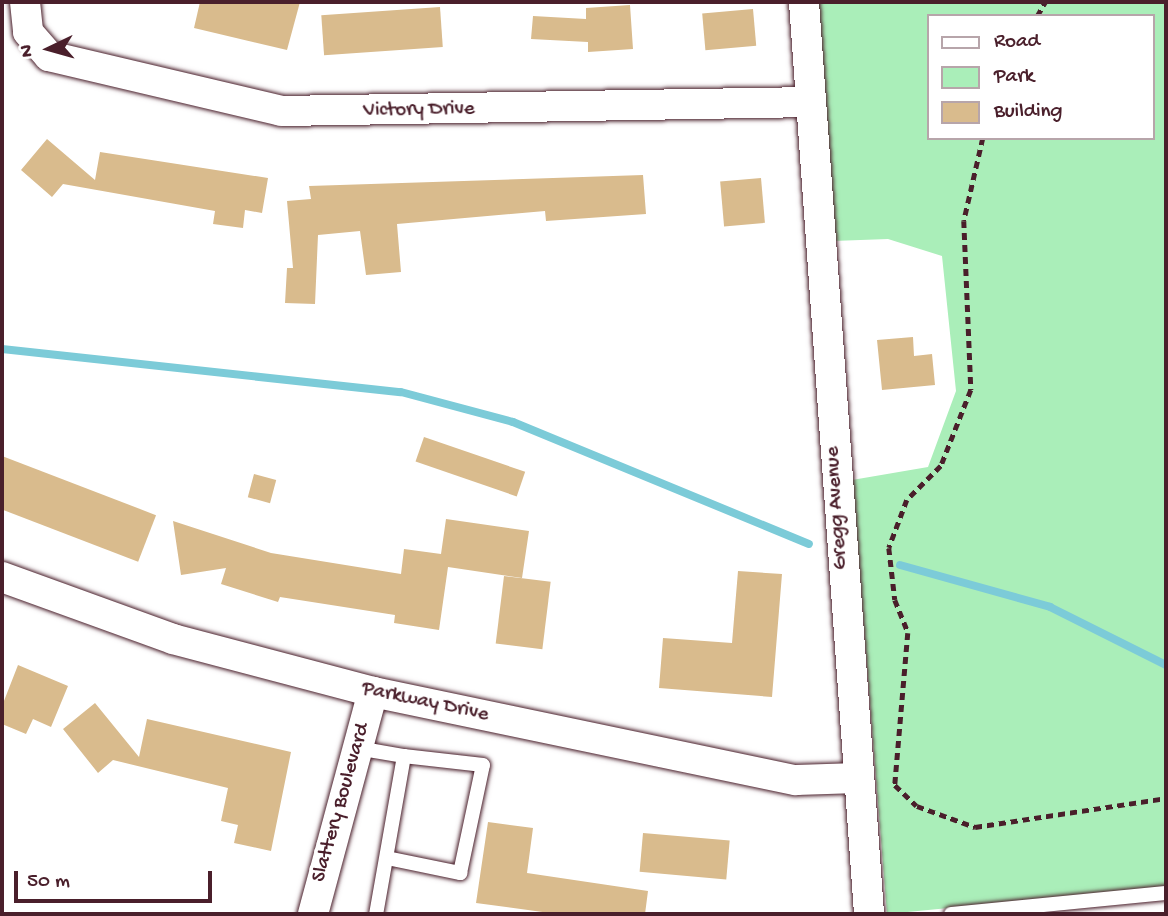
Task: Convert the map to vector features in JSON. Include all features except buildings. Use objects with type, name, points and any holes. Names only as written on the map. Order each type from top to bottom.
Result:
[{"type":"street","name":"Victory Drive","points":[[24,2],[28,32],[38,45],[65,62],[281,111],[811,103]]},
{"type":"street","name":"Gregg Avenue","points":[[804,2],[869,914]]},
{"type":"street","name":"Parkway Drive","points":[[2,577],[173,639],[373,692],[796,780],[858,778]]},
{"type":"street","name":"Slattery Boulevard","points":[[313,914],[373,692]]},
{"type":"lane","points":[[357,748],[483,765],[460,873],[387,858]]},
{"type":"lane","points":[[376,914],[404,756]]},
{"type":"lane","points":[[951,914],[1166,893]]},
{"type":"path","points":[[983,140],[964,221],[971,390],[941,466],[907,499],[889,548],[895,600],[908,633],[895,785],[917,806],[975,827],[1166,798]]},
{"type":"green space","points":[[817,2],[1166,2],[1166,887],[887,914],[852,480],[928,467],[956,391],[942,256],[888,239],[833,241]]},
{"type":"waterway","points":[[2,349],[401,392],[513,422],[809,544]]},
{"type":"waterway","points":[[900,565],[1050,607],[1166,665]]}]
